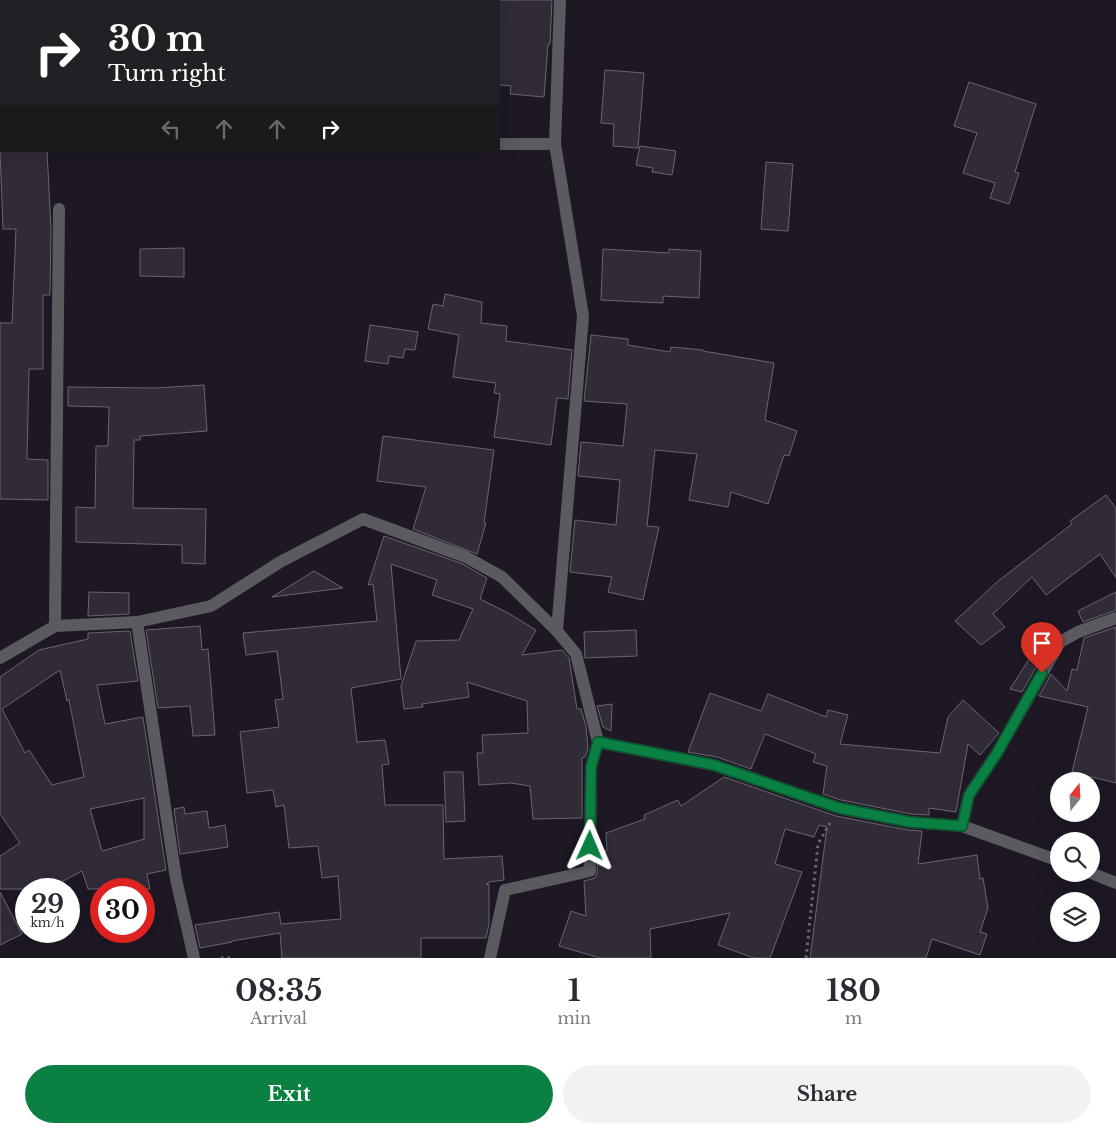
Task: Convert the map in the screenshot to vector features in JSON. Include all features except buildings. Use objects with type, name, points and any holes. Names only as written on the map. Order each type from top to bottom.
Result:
[{"type":"street","points":[[557,632],[583,316],[555,144],[560,0]]},
{"type":"street","points":[[500,144],[555,144]]},
{"type":"street","points":[[55,626],[59,209]]},
{"type":"street","points":[[0,658],[55,626],[137,622],[211,606],[280,562],[363,519],[466,557],[502,576],[576,654],[598,742],[591,767],[590,871],[505,890],[490,958]]},
{"type":"street","points":[[962,826],[969,795],[997,753],[1060,642],[1078,632],[1116,618]]},
{"type":"street","points":[[137,622],[176,879],[194,958]]},
{"type":"street","points":[[598,742],[714,765],[839,808],[910,822],[962,826],[1050,858]]},
{"type":"street","points":[[1100,877],[1116,883]]},
{"type":"path","points":[[806,958],[818,844],[839,808]]},
{"type":"path","points":[[222,958],[230,958]]},
{"type":"route","points":[[590,846],[591,767],[598,742],[714,765],[839,808],[910,822],[962,826],[969,795],[997,753],[1042,673]]}]
